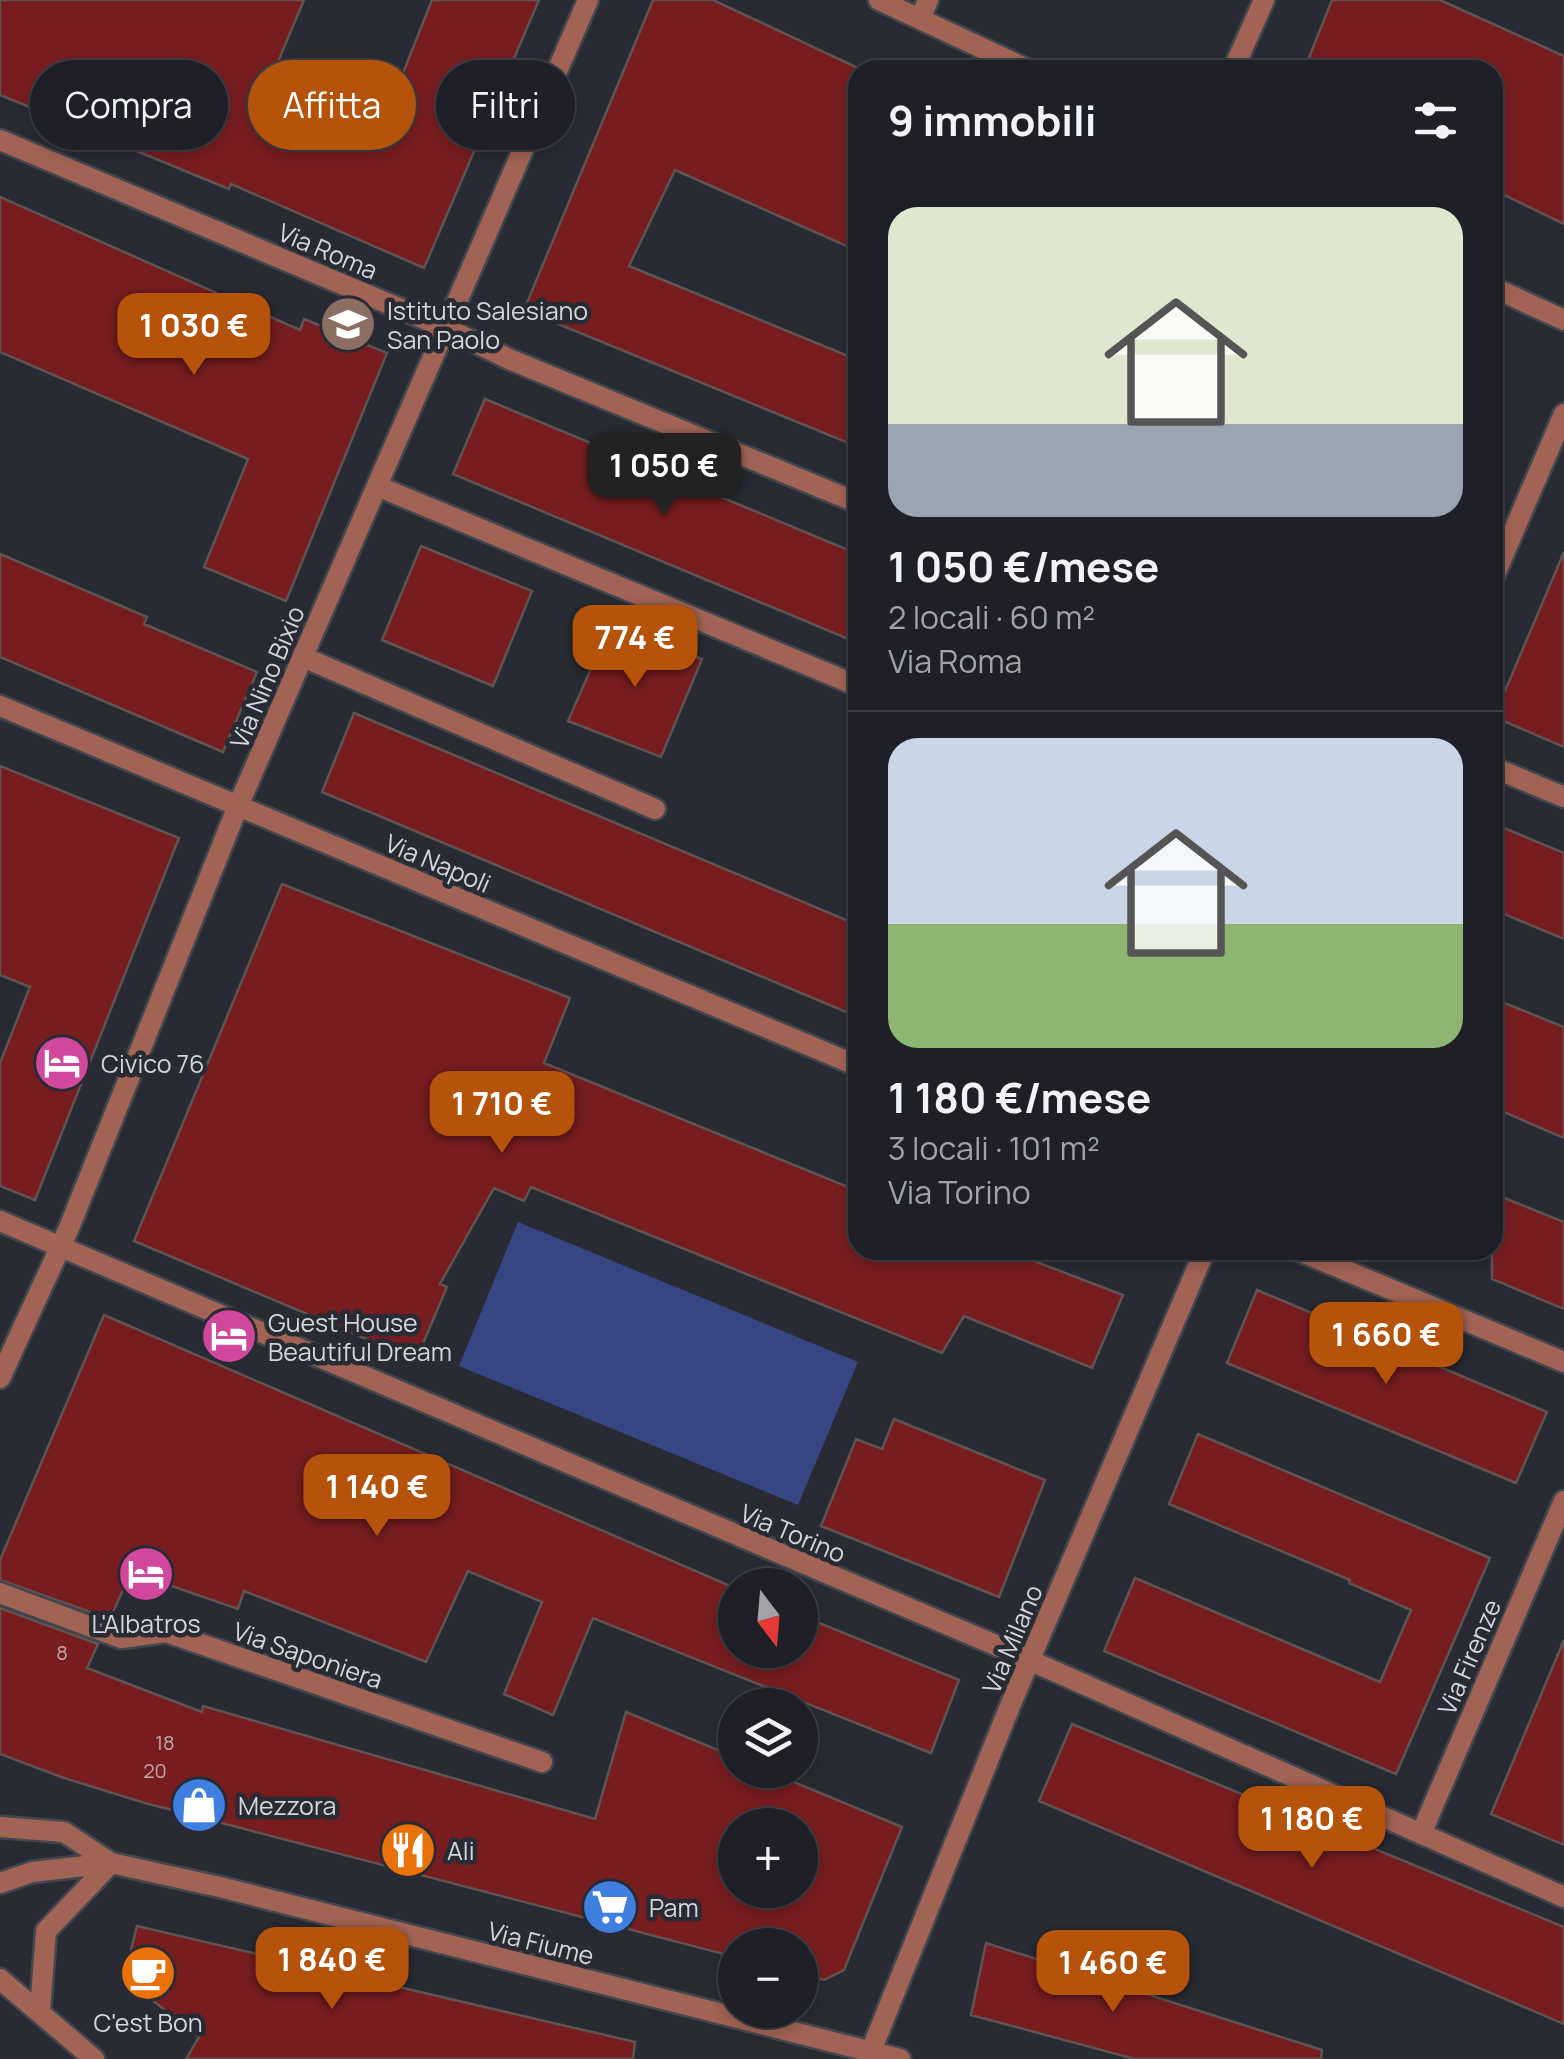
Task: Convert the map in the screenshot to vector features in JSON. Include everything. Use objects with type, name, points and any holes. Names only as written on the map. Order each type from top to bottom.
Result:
[{"type":"street","name":"Via Nino Bixio","points":[[0,1378],[60,1248],[238,806],[588,0]]},
{"type":"street","points":[[879,0],[924,10],[1012,60]]},
{"type":"street","points":[[1237,60],[1264,0]]},
{"type":"street","name":"Via Roma","points":[[0,140],[848,499]]},
{"type":"street","points":[[1503,291],[1564,320]]},
{"type":"street","points":[[1503,556],[1564,414]]},
{"type":"street","points":[[377,486],[848,682]]},
{"type":"street","points":[[302,657],[655,808]]},
{"type":"street","name":"Via Napoli","points":[[0,706],[848,1062]]},
{"type":"street","points":[[1503,771],[1564,796]]},
{"type":"street","name":"Via Torino","points":[[0,1221],[1030,1661],[1564,1897]]},
{"type":"street","name":"Via Milano","points":[[871,2051],[1030,1661],[1201,1260]]},
{"type":"street","points":[[1321,1260],[1564,1362]]},
{"type":"street","name":"Via Firenze","points":[[1421,1834],[1564,1501]]},
{"type":"street","name":"Via Saponiera","points":[[0,1593],[121,1638],[166,1632],[542,1762]]},
{"type":"street","name":"Via Fiume","points":[[0,1827],[64,1832],[111,1863]]},
{"type":"street","points":[[40,2011],[46,1930],[111,1863]]},
{"type":"street","name":"Via Fiume","points":[[0,1883],[32,1872],[111,1863],[900,2059]]},
{"type":"street","points":[[0,1979],[94,2059]]},
{"type":"shaded area","points":[[518,1222],[858,1362],[798,1505],[459,1366]]},
{"type":"building","points":[[0,0],[304,0],[279,60],[248,60],[248,150],[416,150],[416,60],[408,60],[432,0],[539,0],[513,60],[436,60],[436,150],[475,150],[424,268],[231,184],[229,189],[134,150],[228,150],[228,60],[30,60],[30,107],[0,95]]},
{"type":"building","points":[[653,0],[713,0],[848,63],[848,247],[675,170],[629,266],[848,356],[848,443],[524,310]]},
{"type":"building","points":[[1332,0],[1440,0],[1564,56],[1564,224],[1503,194],[1503,60],[1308,60]]},
{"type":"building","points":[[0,197],[300,330],[304,319],[387,353],[286,601],[204,567],[248,459],[0,352]]},
{"type":"building","points":[[485,399],[848,550],[848,639],[453,474]]},
{"type":"building","points":[[421,546],[532,591],[493,686],[382,640]]},
{"type":"building","points":[[1564,552],[1564,747],[1503,721],[1503,696]]},
{"type":"building","points":[[0,554],[147,617],[144,624],[257,672],[223,752],[0,657]]},
{"type":"building","points":[[611,623],[702,659],[661,757],[568,721]]},
{"type":"building","points":[[354,713],[848,921],[848,1013],[322,792]]},
{"type":"building","points":[[0,766],[179,838],[35,1200],[0,1186],[0,1063],[30,987],[0,975]]},
{"type":"building","points":[[1503,828],[1564,853],[1564,939],[1503,914]]},
{"type":"building","points":[[282,884],[570,998],[544,1063],[848,1187],[848,1260],[1031,1260],[1123,1295],[1092,1368],[964,1316],[942,1353],[531,1187],[524,1201],[494,1188],[440,1284],[447,1287],[416,1360],[134,1241]]},
{"type":"building","points":[[1503,1002],[1564,1027],[1564,1138],[1503,1112]]},
{"type":"building","points":[[1503,1197],[1564,1222],[1564,1309],[1492,1279],[1492,1260],[1503,1260]]},
{"type":"building","points":[[1257,1290],[1547,1412],[1516,1483],[1227,1363]]},
{"type":"building","points":[[104,1315],[718,1581],[718,1668],[593,1618],[553,1715],[504,1694],[542,1602],[468,1571],[426,1662],[244,1591],[238,1609],[131,1572],[110,1619],[0,1580],[0,1560]]},
{"type":"building","points":[[894,1419],[1045,1480],[999,1597],[821,1526],[856,1439],[882,1449]]},
{"type":"building","points":[[1198,1434],[1490,1558],[1396,1774],[1104,1651],[1135,1578],[1380,1682],[1411,1610],[1349,1583],[1350,1580],[1169,1504]]},
{"type":"building","points":[[0,1608],[98,1644],[87,1668],[202,1712],[203,1706],[595,1819],[626,1712],[718,1750],[718,1788],[808,1788],[902,1827],[844,1970],[824,1980],[818,1978],[818,1928],[718,1928],[718,1953],[145,1803],[0,1754]]},
{"type":"building","points":[[818,1622],[959,1680],[931,1753],[818,1708],[818,1688],[768,1688],[718,1668],[818,1668]]},
{"type":"building","points":[[1564,1640],[1564,1845],[1491,1814]]},
{"type":"building","points":[[1072,1724],[1564,1927],[1564,2024],[1039,1801]]},
{"type":"building","points":[[137,1926],[635,2042],[633,2059],[186,2059],[199,2037],[124,1978]]},
{"type":"building","points":[[986,1943],[1322,2050],[1321,2059],[1135,2059],[971,2015]]},
{"type":"place","name":"Istituto Salesiano San Paolo","points":[[348,324]]},
{"type":"place","name":"Civico 76","points":[[62,1063]]},
{"type":"place","name":"Guest House Beautiful Dream","points":[[229,1336]]},
{"type":"place","name":"L'Albatros","points":[[146,1574]]},
{"type":"place","name":"Mezzora","points":[[199,1805]]},
{"type":"place","name":"Ali","points":[[408,1850]]},
{"type":"place","name":"Pam","points":[[610,1907]]},
{"type":"place","name":"C'est Bon","points":[[148,1973]]}]
